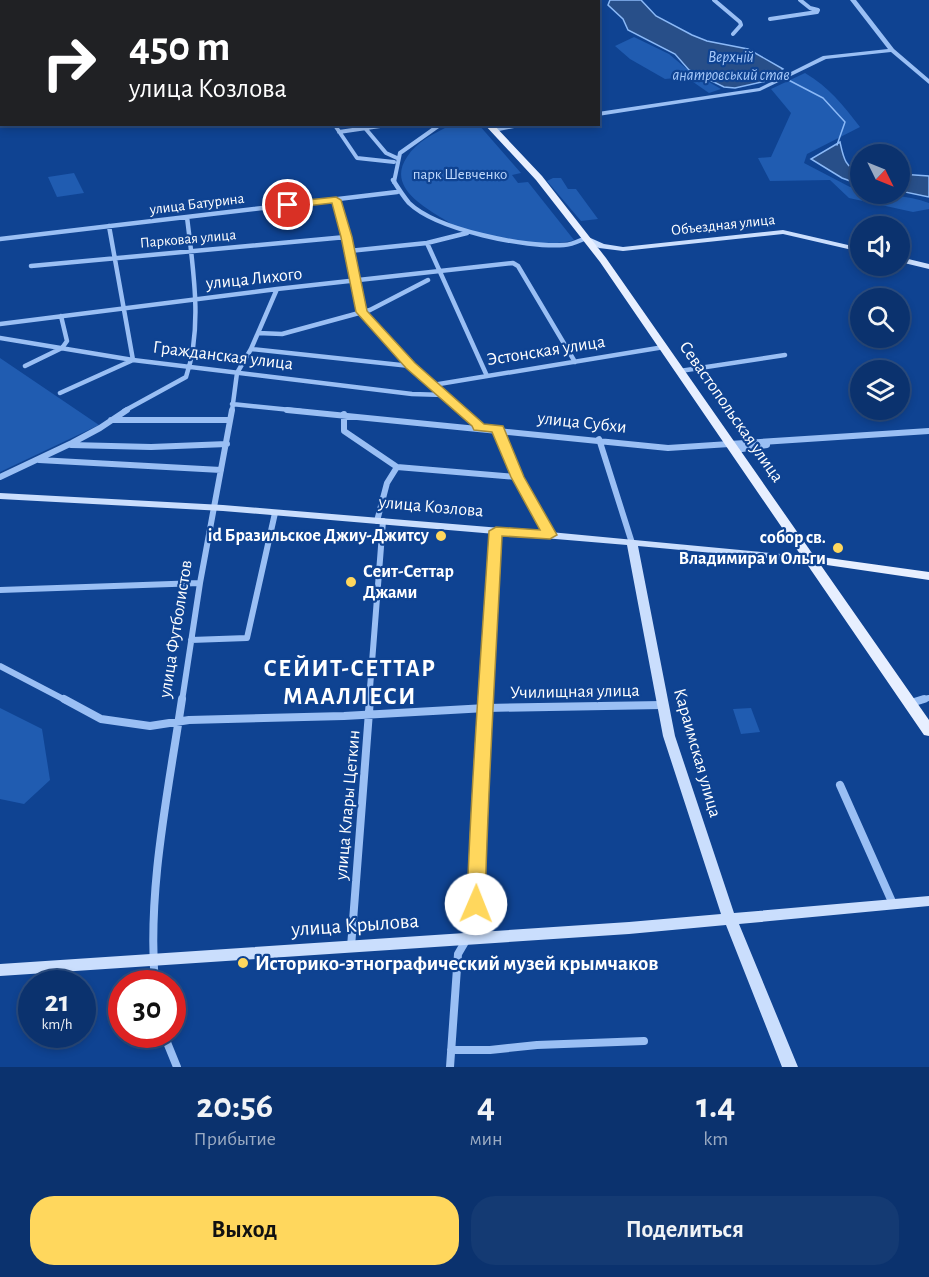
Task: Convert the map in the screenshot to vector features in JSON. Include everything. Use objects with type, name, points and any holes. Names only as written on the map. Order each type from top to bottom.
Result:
[{"type":"main road","name":"Севастопольская улица","points":[[491,127],[538,177],[603,260],[680,371],[737,446],[810,559],[929,731]]},
{"type":"main road","name":"Объездная улица","points":[[586,238],[602,246],[623,249],[783,232],[850,247]]},
{"type":"main road","name":"Объездная улица","points":[[603,260],[623,249]]},
{"type":"main road","points":[[910,262],[929,267]]},
{"type":"main road","points":[[0,490],[5,496]]},
{"type":"main road","name":"улица Козлова","points":[[5,496],[213,508],[550,535],[810,559],[929,576]]},
{"type":"main road","name":"Караимская улица","points":[[632,543],[662,705],[697,825],[731,919],[790,1067]]},
{"type":"main road","name":"улица Крылова","points":[[0,970],[731,919],[929,901]]},
{"type":"street","points":[[714,0],[740,22],[741,25],[733,34]]},
{"type":"street","points":[[770,19],[817,12],[818,10],[810,8],[800,0]]},
{"type":"street","points":[[853,0],[892,50],[929,82]]},
{"type":"street","points":[[600,114],[760,88],[831,56],[892,50]]},
{"type":"street","points":[[335,126],[360,159],[396,160]]},
{"type":"street","points":[[339,132],[380,126]]},
{"type":"street","points":[[437,126],[419,136],[396,160],[392,179],[397,192],[424,213],[468,233],[517,242],[552,245],[580,243],[586,238]]},
{"type":"street","points":[[365,128],[386,153],[396,160]]},
{"type":"street","name":"улица Батурина","points":[[0,239],[397,192]]},
{"type":"street","points":[[336,200],[362,312],[411,366],[479,425],[478,427]]},
{"type":"street","points":[[0,477],[100,428],[186,377],[192,367],[193,300],[187,217]]},
{"type":"street","points":[[60,393],[133,360],[109,226]]},
{"type":"street","points":[[349,251],[427,243],[468,233]]},
{"type":"street","name":"Парковая улица","points":[[31,266],[346,237]]},
{"type":"street","points":[[427,243],[487,376]]},
{"type":"street","name":"улица Лихого","points":[[0,324],[277,289],[511,263],[518,266],[575,362]]},
{"type":"street","points":[[258,333],[282,334],[362,312],[428,280]]},
{"type":"street","name":"улица Футболистов","points":[[154,970],[152,949],[161,841],[200,583],[237,373],[251,349],[277,289]]},
{"type":"street","points":[[25,366],[62,348],[67,341],[61,316]]},
{"type":"street","name":"Гражданская улица","points":[[0,338],[133,360],[412,394],[444,395]]},
{"type":"street","name":"Эстонская улица","points":[[433,385],[664,347]]},
{"type":"street","points":[[251,349],[411,366]]},
{"type":"street","points":[[680,371],[784,355]]},
{"type":"street","name":"улица Субхи","points":[[232,404],[599,439],[668,448],[764,446],[776,441],[929,431]]},
{"type":"street","points":[[345,414],[342,418],[344,431],[397,467],[517,477]]},
{"type":"street","points":[[110,420],[230,420]]},
{"type":"street","points":[[499,429],[498,433],[517,477],[550,535]]},
{"type":"street","name":"Караимская улица","points":[[599,439],[632,543]]},
{"type":"street","points":[[68,445],[152,447],[226,444]]},
{"type":"street","points":[[37,460],[221,471]]},
{"type":"street","name":"улица Клары Цеткин","points":[[351,947],[370,715],[380,521],[387,483],[397,467]]},
{"type":"street","points":[[191,640],[247,638],[275,513]]},
{"type":"street","points":[[450,1067],[458,954],[475,925],[479,787],[496,531]]},
{"type":"street","points":[[0,590],[200,583]]},
{"type":"street","name":"Училищная улица","points":[[0,666],[101,719],[150,726],[178,722],[486,708],[662,705]]},
{"type":"street","points":[[910,703],[929,698]]},
{"type":"street","points":[[840,785],[892,904]]},
{"type":"street","points":[[451,1050],[490,1050],[537,1045],[644,1041]]},
{"type":"street","points":[[169,1048],[177,1067]]},
{"type":"green space","points":[[634,37],[669,54],[688,70],[721,89],[709,93],[686,77],[665,79],[630,59],[615,46]]},
{"type":"green space","points":[[805,73],[828,90],[860,127],[807,154],[804,163],[850,187],[850,198],[830,180],[770,181],[758,158],[771,157],[791,113],[771,89]]},
{"type":"green space","name":"парк Шевченко","points":[[449,126],[480,126],[521,173],[512,175],[518,183],[528,182],[574,240],[533,243],[485,235],[455,226],[432,212],[408,193],[401,176],[402,167],[411,151],[427,138]]},
{"type":"green space","points":[[74,173],[84,193],[57,197],[48,177]]},
{"type":"green space","points":[[561,178],[568,189],[576,189],[598,219],[581,221],[547,181]]},
{"type":"green space","points":[[910,198],[929,203],[929,209],[913,212],[876,204],[910,204]]},
{"type":"green space","points":[[0,358],[99,425],[0,472]]},
{"type":"green space","points":[[0,708],[42,729],[50,780],[24,804],[0,799]]},
{"type":"green space","points":[[751,708],[760,732],[741,734],[733,709]]},
{"type":"water","name":"Верхній анатровський став","points":[[610,0],[641,0],[656,16],[692,35],[707,41],[748,49],[783,69],[771,80],[735,88],[724,87],[689,70],[675,54],[628,30],[623,19],[608,5]]},
{"type":"water","points":[[840,142],[844,157],[850,167],[850,181],[842,178],[811,159]]},
{"type":"water","points":[[910,175],[929,176],[929,197],[910,193]]},
{"type":"waterway","points":[[775,73],[823,98],[845,122],[837,145]]},
{"type":"place","name":"id Бразильское Джиу-Джитсу","points":[[441,536]]},
{"type":"place","name":"собор св. Владимира и Ольги","points":[[838,548]]},
{"type":"place","name":"Сеит-Сеттар Джами","points":[[351,582]]},
{"type":"place","name":"Историко-этнографический музей крымчаков","points":[[243,963]]},
{"type":"district","name":"СЕЙИТ-СЕТТАР МААЛЛЕСИ","points":[[350,683]]},
{"type":"route","points":[[288,205],[336,200],[362,312],[411,366],[479,425],[478,427],[499,429],[498,433],[517,477],[550,535],[496,531],[484,746],[479,787],[476,904]]}]
